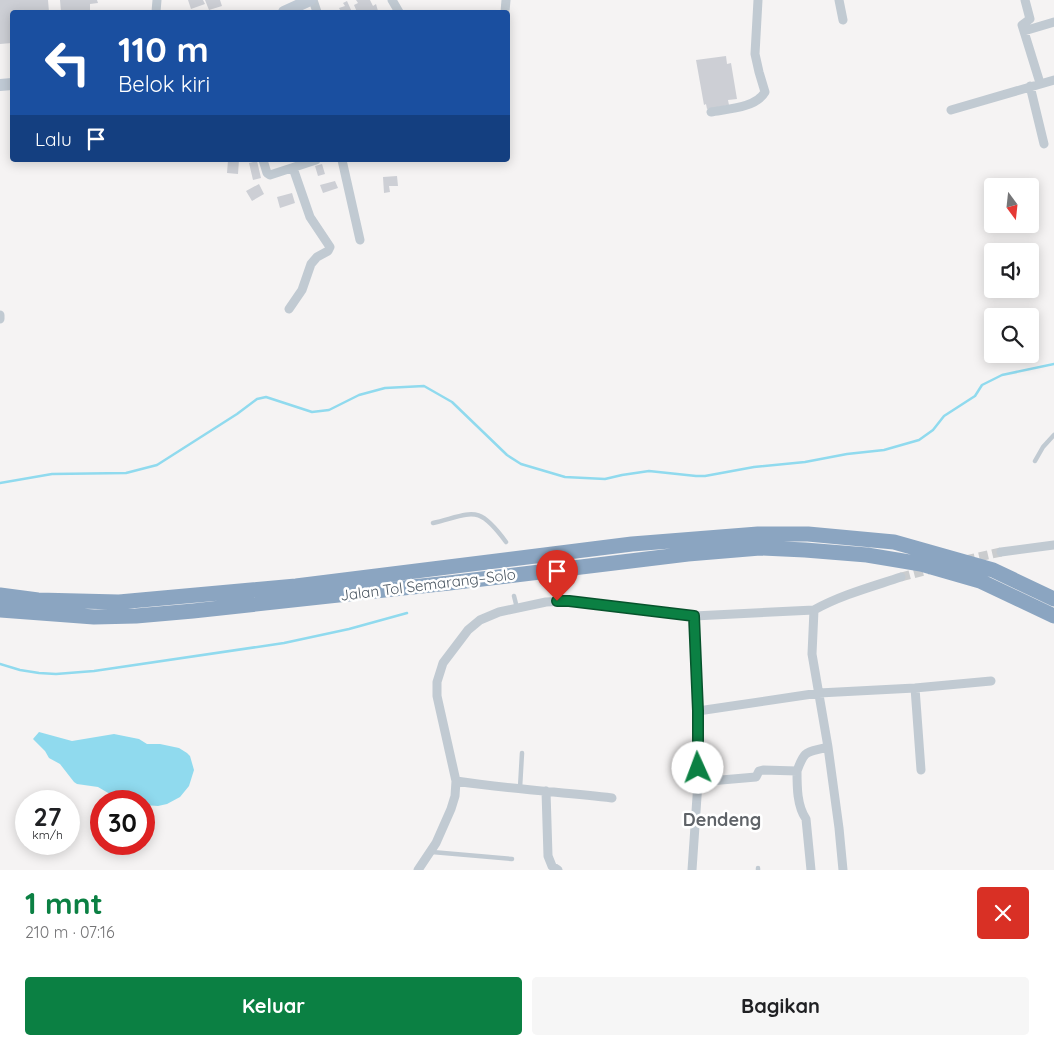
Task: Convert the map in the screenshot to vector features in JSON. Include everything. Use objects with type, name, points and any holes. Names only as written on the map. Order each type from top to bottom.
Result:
[{"type":"highway","name":"Jalan Tol Semarang–Solo","points":[[0,595],[38,600],[119,602],[296,586],[632,544],[758,534],[808,534],[894,542],[993,570],[1054,598]]},
{"type":"highway","name":"Jalan Tol Semarang–Solo","points":[[0,610],[94,617],[145,615],[410,587],[688,554],[760,548],[867,555],[921,564],[980,581],[1054,616]]},
{"type":"street","points":[[288,10],[311,0]]},
{"type":"street","points":[[711,112],[750,104],[762,97],[765,92],[755,54],[758,0]]},
{"type":"street","points":[[839,0],[843,20]]},
{"type":"street","points":[[1026,0],[1030,19],[1023,24],[1024,31],[1040,84]]},
{"type":"street","points":[[1024,31],[1054,22]]},
{"type":"street","points":[[952,110],[1054,80]]},
{"type":"street","points":[[1030,86],[1044,144]]},
{"type":"street","points":[[264,162],[267,173],[270,175],[310,162]]},
{"type":"street","points":[[342,162],[360,240]]},
{"type":"street","points":[[289,309],[302,290],[311,264],[317,257],[328,251],[330,247],[310,217],[293,168]]},
{"type":"street","points":[[1001,552],[1054,545]]},
{"type":"street","points":[[418,870],[436,843],[451,809],[456,782],[436,696],[437,682],[443,663],[468,630],[480,620],[499,612],[517,608],[546,602],[569,601],[694,616],[814,610],[855,592],[901,577]]},
{"type":"street","points":[[814,610],[812,654],[828,747],[843,870]]},
{"type":"street","points":[[692,870],[698,782],[698,711],[694,616]]},
{"type":"street","points":[[698,711],[819,693],[915,688],[991,681]]},
{"type":"street","points":[[915,688],[921,770]]},
{"type":"street","points":[[811,870],[806,819],[802,814],[797,771],[802,756],[808,752],[828,747]]},
{"type":"street","points":[[698,782],[756,777],[762,770],[797,771]]},
{"type":"street","points":[[456,782],[612,798]]},
{"type":"street","points":[[546,790],[548,856],[552,866],[558,870]]},
{"type":"lane","points":[[1035,461],[1043,447],[1054,435]]},
{"type":"lane","points":[[433,523],[471,513],[478,514],[484,517],[506,542]]},
{"type":"lane","points":[[514,596],[517,608]]},
{"type":"lane","points":[[520,790],[522,753]]},
{"type":"lane","points":[[430,852],[512,859]]},
{"type":"water","points":[[39,732],[72,741],[114,734],[139,739],[147,744],[160,744],[179,748],[190,756],[194,770],[189,786],[180,797],[167,804],[155,806],[155,790],[103,790],[98,787],[77,784],[60,764],[49,758],[33,739]]},
{"type":"building","points":[[0,0],[48,0],[49,10],[10,10],[10,43],[0,44]]},
{"type":"building","points":[[60,0],[97,0],[98,3],[90,4],[90,10],[61,10]]},
{"type":"building","points":[[188,0],[203,0],[205,4],[191,9]]},
{"type":"building","points":[[205,0],[220,0],[222,6],[209,10]]},
{"type":"building","points":[[356,0],[370,0],[373,6],[376,4],[378,10],[356,10],[354,5],[358,3]]},
{"type":"building","points":[[347,1],[351,10],[340,10],[339,8],[345,6],[343,3]]},
{"type":"building","points":[[726,56],[727,64],[731,63],[737,99],[728,100],[729,105],[707,109],[706,104],[704,105],[696,60]]},
{"type":"building","points":[[228,162],[239,162],[238,174],[227,173]]},
{"type":"building","points":[[257,162],[261,178],[253,180],[249,163]]},
{"type":"building","points":[[322,164],[325,174],[318,176],[315,166]]},
{"type":"building","points":[[397,176],[398,186],[389,186],[390,192],[384,193],[383,177]]},
{"type":"building","points":[[335,181],[338,188],[323,193],[320,185]]},
{"type":"building","points":[[259,184],[264,194],[252,201],[246,191]]},
{"type":"building","points":[[292,193],[295,203],[280,208],[277,197]]},
{"type":"waterway","points":[[0,483],[52,474],[126,473],[157,465],[237,414],[257,399],[266,397],[312,412],[329,410],[359,395],[385,388],[424,386],[452,402],[507,455],[521,464],[565,477],[605,479],[649,471],[705,476],[754,467],[805,462],[847,454],[884,450],[919,440],[933,430],[944,416],[975,396],[982,385],[1002,375],[1054,364]]},
{"type":"waterway","points":[[0,664],[39,673],[56,674],[94,671],[284,643],[349,629],[407,613]]},
{"type":"tunnel","points":[[966,560],[1001,552]]},
{"type":"tunnel","points":[[901,577],[932,569]]},
{"type":"district","name":"Dendeng","points":[[722,820]]},
{"type":"route","points":[[557,601],[694,616],[698,768]]}]
